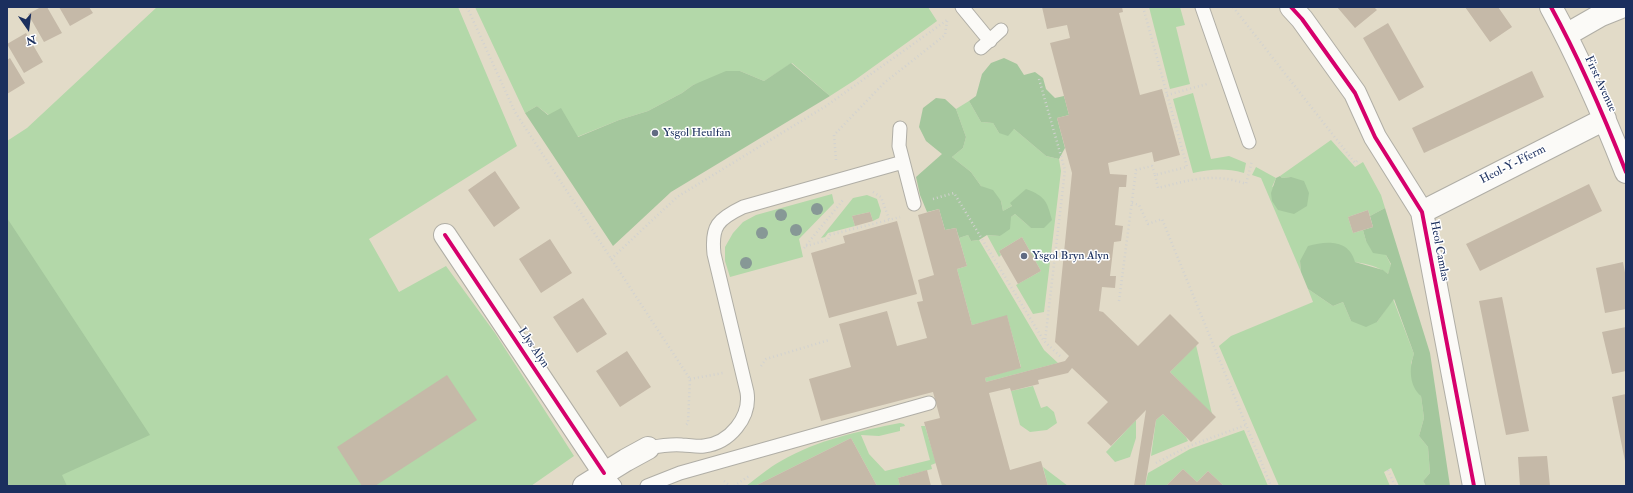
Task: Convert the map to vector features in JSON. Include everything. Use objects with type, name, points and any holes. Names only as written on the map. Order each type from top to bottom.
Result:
[{"type":"street","name":"Heol Camlas","points":[[1291,7],[1302,19],[1355,93],[1375,137],[1422,212],[1474,486]]},
{"type":"street","name":"First Avenue","points":[[1551,7],[1566,35],[1605,119],[1626,172]]},
{"type":"street","points":[[1566,35],[1621,7]]},
{"type":"street","name":"Heol-Y-Fferm","points":[[1422,212],[1605,119]]},
{"type":"street","name":"Llys Alyn","points":[[445,235],[610,479]]},
{"type":"street","points":[[584,486],[610,479],[648,448]]},
{"type":"lane","points":[[962,7],[985,44],[1001,30]]},
{"type":"lane","points":[[1202,7],[1249,142]]},
{"type":"lane","points":[[900,128],[899,146],[914,204]]},
{"type":"lane","points":[[648,448],[674,445],[704,446],[712,444],[732,434],[744,417],[747,408],[749,400],[714,254],[712,238],[718,225],[728,214],[743,207],[903,162]]},
{"type":"lane","points":[[647,486],[687,471],[929,403]]},
{"type":"path","points":[[467,7],[515,112],[690,379],[688,423],[682,427]]},
{"type":"path","points":[[1143,7],[1187,167],[1155,175]]},
{"type":"path","points":[[1233,7],[1355,163],[1360,159],[1354,146],[1375,137]]},
{"type":"path","points":[[837,166],[834,134],[884,83],[945,35],[948,14]]},
{"type":"path","points":[[611,259],[677,197],[826,106],[947,20]]},
{"type":"path","points":[[1039,79],[1065,170],[1044,341]]},
{"type":"path","points":[[1167,95],[1227,79]]},
{"type":"path","points":[[1119,300],[1136,170],[1152,166],[1158,188],[1205,177],[1234,179],[1246,184],[1254,156],[1249,142]]},
{"type":"path","points":[[867,191],[881,197],[889,219]]},
{"type":"path","points":[[914,204],[954,193],[1044,341],[1060,356]]},
{"type":"path","points":[[845,198],[805,247],[828,240],[830,235],[902,216]]},
{"type":"path","points":[[1132,203],[1139,205],[1148,224],[1162,219],[1270,486]]},
{"type":"path","points":[[1156,463],[1189,446],[1246,425]]},
{"type":"path","points":[[1388,470],[1395,486]]},
{"type":"green space","points":[[157,7],[458,7],[517,146],[369,239],[399,292],[446,266],[495,333],[574,456],[531,486],[7,486],[7,141],[27,128]]},
{"type":"green space","points":[[475,7],[928,7],[937,21],[855,80],[830,96],[792,63],[764,81],[740,71],[693,85],[682,93],[648,111],[619,120],[577,137],[537,106],[525,113]]},
{"type":"green space","points":[[1149,7],[1180,7],[1185,25],[1176,27],[1190,84],[1170,89]]},
{"type":"green space","points":[[1004,58],[1017,64],[1024,75],[1035,72],[1043,78],[1046,89],[1055,98],[1064,96],[1069,115],[1057,118],[1065,148],[1059,159],[1046,156],[1014,129],[1008,136],[999,133],[993,123],[981,122],[969,101],[976,96],[982,74],[991,63]]},
{"type":"green space","points":[[791,63],[830,96],[671,192],[613,246],[525,113],[537,106],[548,115],[561,108],[578,137],[619,120],[648,111],[682,93],[693,85],[726,71],[740,71],[764,81]]},
{"type":"green space","points":[[1193,93],[1211,159],[1229,156],[1246,163],[1244,173],[1231,170],[1218,170],[1193,173],[1173,99]]},
{"type":"green space","points":[[936,98],[945,99],[956,109],[966,137],[963,148],[952,157],[971,172],[981,186],[993,190],[1001,201],[1003,211],[1012,206],[1010,203],[1026,189],[1041,197],[1047,204],[1052,220],[1044,228],[1031,228],[1015,214],[1011,217],[1010,229],[1000,236],[987,235],[979,240],[971,241],[968,235],[959,238],[956,228],[945,230],[939,209],[927,212],[920,195],[916,177],[942,154],[926,141],[919,127],[923,108]]},
{"type":"green space","points":[[969,101],[981,122],[993,123],[999,133],[1014,129],[1046,156],[1059,159],[1061,171],[1044,312],[1033,314],[1016,285],[1041,271],[1022,237],[999,251],[1001,255],[999,257],[987,235],[1000,236],[1011,217],[1015,214],[1031,228],[1010,203],[1012,206],[1003,211],[1001,201],[981,186],[971,172],[952,157],[963,148],[966,137],[956,109]]},
{"type":"green space","points":[[1331,140],[1355,167],[1363,162],[1381,195],[1385,208],[1370,216],[1368,210],[1348,217],[1353,233],[1363,230],[1366,241],[1386,255],[1391,265],[1388,274],[1369,265],[1334,261],[1300,261],[1301,272],[1261,178],[1252,175],[1256,167],[1276,178],[1272,187],[1291,177],[1282,178],[1280,176]]},
{"type":"green space","points":[[1280,176],[1282,178],[1291,177],[1304,181],[1309,193],[1307,206],[1294,214],[1278,210],[1272,201],[1271,193],[1276,178]]},
{"type":"green space","points":[[832,194],[834,203],[799,239],[803,257],[730,277],[725,261],[725,247],[733,233],[743,222],[756,215]]},
{"type":"green space","points":[[867,195],[877,199],[881,211],[879,218],[873,221],[870,212],[852,216],[855,226],[828,233],[825,237],[821,238],[853,198]]},
{"type":"green space","points":[[1385,208],[1430,353],[1450,486],[1426,486],[1423,481],[1430,473],[1428,447],[1419,436],[1424,418],[1421,396],[1417,392],[1412,382],[1411,365],[1414,354],[1394,299],[1377,322],[1366,327],[1351,321],[1343,302],[1333,306],[1308,289],[1301,272],[1300,261],[1308,246],[1329,243],[1348,249],[1355,262],[1383,270],[1388,274],[1391,264],[1386,255],[1373,253],[1366,241],[1363,230],[1373,227],[1370,216]]},
{"type":"green space","points":[[7,218],[150,435],[62,475],[67,486],[7,486]]},
{"type":"green space","points":[[968,235],[971,241],[979,240],[1044,350],[1058,363],[986,382],[985,378],[1021,367],[1007,316],[972,325],[957,269],[967,266],[959,238]]},
{"type":"green space","points":[[1308,289],[1333,306],[1343,302],[1351,321],[1377,322],[1393,299],[1414,354],[1411,363],[1421,396],[1424,418],[1419,436],[1428,447],[1430,473],[1423,481],[1426,486],[1399,486],[1391,468],[1384,472],[1390,486],[1279,486],[1219,346],[1231,336],[1313,302]]},
{"type":"green space","points":[[1196,345],[1212,414],[1170,372]]},
{"type":"green space","points":[[1033,386],[1041,408],[1047,406],[1054,412],[1057,423],[1047,430],[1030,432],[1020,425],[1011,391]]},
{"type":"green space","points":[[1163,414],[1186,437],[1188,441],[1151,456],[1156,420]]},
{"type":"green space","points":[[1136,420],[1136,438],[1130,457],[1115,462],[1106,452]]},
{"type":"green space","points":[[900,423],[904,424],[905,426],[900,427],[900,431],[879,436],[861,435],[869,454],[885,471],[930,460],[921,426],[925,426],[936,463],[931,465],[932,469],[898,478],[900,486],[877,486],[851,438],[755,486],[746,486],[776,464],[809,447],[869,429]]},
{"type":"green space","points":[[1244,430],[1268,486],[1224,486],[1208,471],[1197,482],[1183,469],[1166,486],[1145,486],[1148,473],[1190,449]]},
{"type":"green space","points":[[1043,467],[1068,486],[1048,486]]},
{"type":"building","points":[[41,7],[47,7],[62,33],[44,42],[28,14]]},
{"type":"building","points":[[59,7],[89,7],[93,13],[70,26]]},
{"type":"building","points":[[1042,7],[1122,7],[1123,12],[1119,13],[1140,95],[1162,89],[1180,155],[1154,162],[1152,152],[1108,163],[1110,174],[1127,175],[1126,187],[1119,187],[1115,225],[1123,226],[1121,241],[1114,242],[1110,276],[1116,276],[1115,288],[1102,287],[1099,311],[1103,312],[1138,346],[1170,314],[1199,343],[1170,372],[1216,417],[1191,442],[1163,414],[1156,420],[1145,486],[1134,486],[1146,410],[1111,446],[1087,423],[1108,402],[1072,368],[1068,373],[1038,380],[1039,384],[1011,391],[1010,388],[989,393],[1010,470],[1041,461],[1048,486],[942,486],[924,422],[940,418],[933,392],[821,421],[809,379],[851,367],[839,324],[887,311],[897,346],[927,338],[917,302],[923,301],[918,280],[934,275],[918,215],[939,209],[945,230],[956,228],[967,266],[957,269],[972,325],[1007,315],[1021,368],[985,378],[986,382],[1065,361],[1069,356],[1055,342],[1072,173],[1057,118],[1069,115],[1050,43],[1070,38],[1067,25],[1047,29]]},
{"type":"building","points":[[1337,7],[1374,7],[1377,10],[1355,28]]},
{"type":"building","points":[[1465,7],[1498,7],[1512,27],[1490,42]]},
{"type":"building","points":[[1388,23],[1424,87],[1399,101],[1363,38]]},
{"type":"building","points":[[26,33],[43,62],[24,73],[7,44]]},
{"type":"building","points":[[10,58],[25,83],[7,94],[7,60]]},
{"type":"building","points":[[1532,71],[1544,97],[1424,153],[1412,128]]},
{"type":"building","points":[[495,171],[520,208],[494,227],[468,190]]},
{"type":"building","points":[[1589,184],[1602,211],[1480,271],[1466,244]]},
{"type":"building","points":[[1368,210],[1373,227],[1353,233],[1348,217]]},
{"type":"building","points":[[870,212],[873,221],[855,226],[852,216]]},
{"type":"building","points":[[897,221],[917,294],[829,318],[811,253],[845,243],[843,236]]},
{"type":"building","points":[[1022,237],[1041,271],[1018,284],[999,251]]},
{"type":"building","points":[[550,239],[572,273],[541,293],[519,259]]},
{"type":"building","points":[[1623,262],[1626,278],[1626,309],[1605,313],[1596,268]]},
{"type":"building","points":[[1502,297],[1529,431],[1506,435],[1479,301]]},
{"type":"building","points":[[583,298],[607,334],[577,353],[553,317]]},
{"type":"building","points":[[1626,327],[1626,371],[1612,374],[1602,332]]},
{"type":"building","points":[[627,351],[651,387],[620,407],[596,371]]},
{"type":"building","points":[[447,375],[477,420],[375,486],[362,486],[337,447]]},
{"type":"building","points":[[1626,394],[1626,461],[1625,461],[1612,397]]},
{"type":"building","points":[[851,438],[877,486],[755,486]]},
{"type":"building","points":[[1547,456],[1550,486],[1520,486],[1518,457]]},
{"type":"building","points":[[1183,469],[1197,482],[1208,471],[1224,486],[1166,486]]},
{"type":"building","points":[[927,470],[931,486],[900,486],[898,478]]},
{"type":"cycle path","points":[[1291,7],[1302,19],[1355,93],[1375,137],[1422,212],[1474,486]]},
{"type":"cycle path","points":[[1551,7],[1591,88],[1626,172]]},
{"type":"cycle path","points":[[445,235],[604,473]]},
{"type":"place","name":"Ysgol Heulfan","points":[[655,133]]},
{"type":"place","name":"Ysgol Bryn Alyn","points":[[1024,256]]}]
